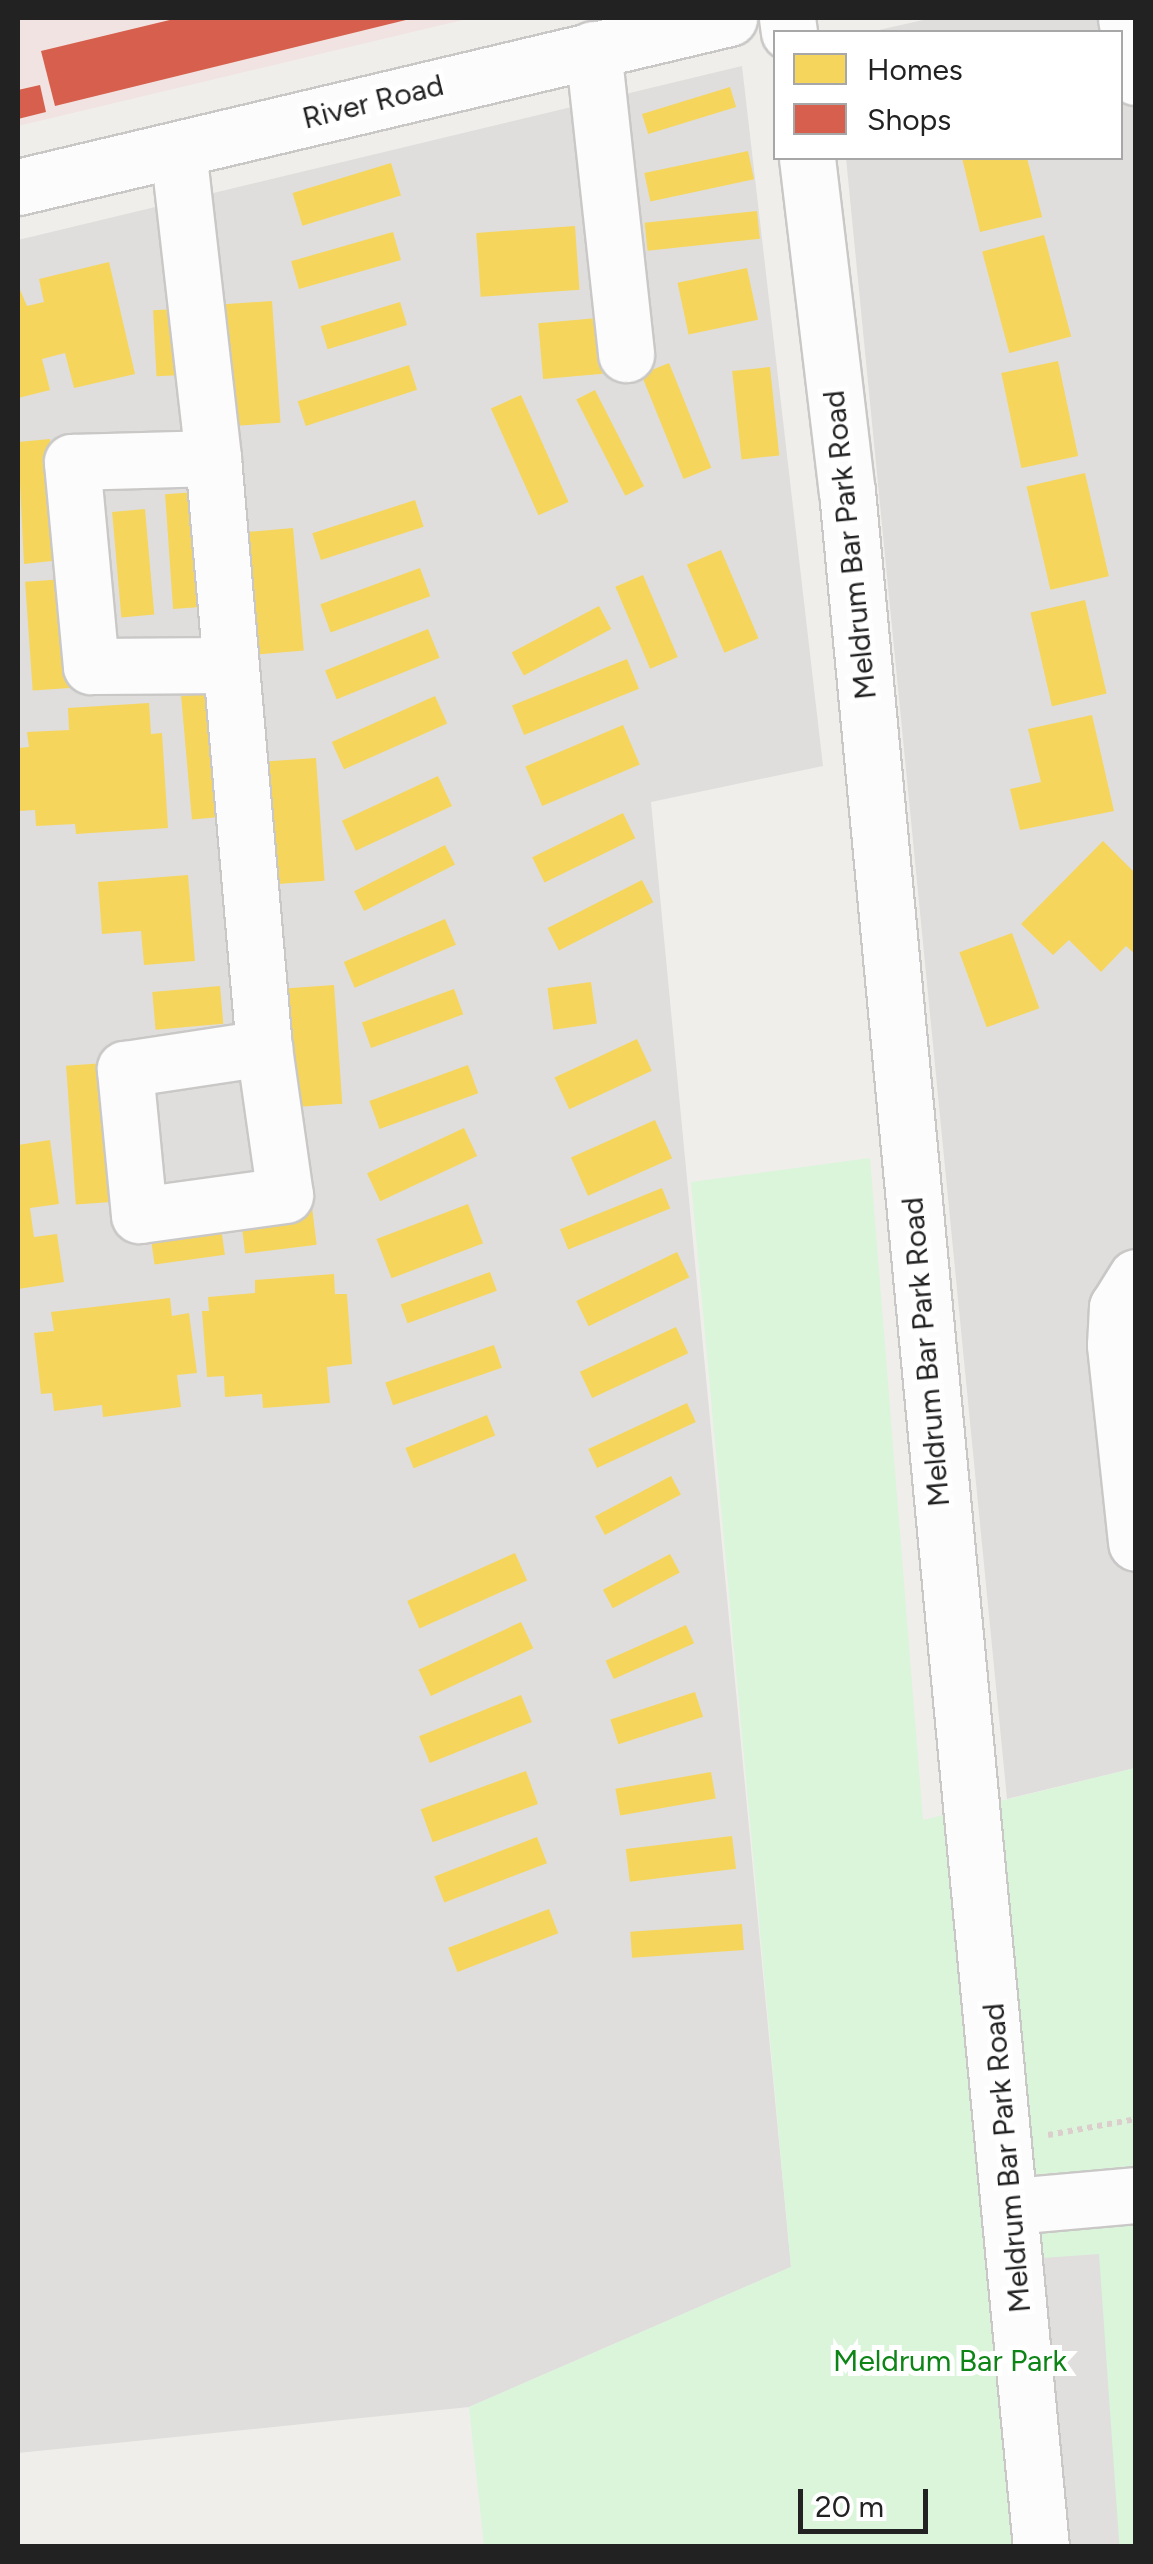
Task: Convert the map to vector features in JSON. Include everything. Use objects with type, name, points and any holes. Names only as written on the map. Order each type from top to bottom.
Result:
[{"type":"street","name":"River Road","points":[[18,187],[729,18]]},
{"type":"street","points":[[1126,18],[1136,77]]},
{"type":"street","points":[[594,50],[626,354]]},
{"type":"street","points":[[178,150],[213,458],[264,1048]]},
{"type":"street","name":"Meldrum Bar Park Road","points":[[808,160],[847,490],[1014,2206],[1042,2546]]},
{"type":"street","points":[[213,458],[72,462],[91,666],[230,665]]},
{"type":"street","points":[[1136,1277],[1117,1308],[1122,1428],[1136,1543]]},
{"type":"street","points":[[1014,2206],[1136,2195]]},
{"type":"path","points":[[1005,2142],[1136,2119]]},
{"type":"shaded area","points":[[18,18],[471,18],[18,126]]},
{"type":"shaded area","points":[[932,18],[1135,18],[1135,1768],[1007,1799],[846,160],[1123,160],[1123,30],[879,30]]},
{"type":"shaded area","points":[[742,66],[823,766],[651,802],[791,2267],[469,2407],[18,2453],[18,240]]},
{"type":"shaded area","points":[[1099,2254],[1119,2546],[1038,2546],[1018,2260]]},
{"type":"green space","name":"Meldrum Bar Park","points":[[870,1158],[923,1820],[1135,1768],[1135,2546],[484,2546],[469,2407],[791,2267],[691,1182]]},
{"type":"building: Homes","points":[[730,87],[736,107],[648,134],[642,114]]},
{"type":"building: Homes","points":[[748,151],[754,179],[650,201],[644,173]]},
{"type":"building: Homes","points":[[962,160],[1028,160],[1042,217],[980,232]]},
{"type":"building: Homes","points":[[391,163],[401,196],[302,226],[293,193]]},
{"type":"building: Homes","points":[[757,211],[760,239],[648,251],[645,223]]},
{"type":"building: Homes","points":[[575,226],[579,290],[481,297],[476,233]]},
{"type":"building: Homes","points":[[393,232],[401,260],[299,289],[291,261]]},
{"type":"building: Homes","points":[[1044,235],[1071,336],[1009,353],[982,252]]},
{"type":"building: Homes","points":[[109,262],[135,374],[74,388],[65,353],[42,359],[50,390],[18,398],[18,285],[27,306],[44,302],[39,279]]},
{"type":"building: Homes","points":[[747,268],[758,320],[689,335],[678,283]]},
{"type":"building: Homes","points":[[272,301],[281,423],[233,426],[224,304]]},
{"type":"building: Homes","points":[[400,302],[407,325],[328,349],[321,326]]},
{"type":"building: Homes","points":[[179,309],[182,375],[156,376],[153,310]]},
{"type":"building: Homes","points":[[598,318],[603,374],[543,379],[538,323]]},
{"type":"building: Homes","points":[[1058,361],[1078,456],[1021,468],[1001,373]]},
{"type":"building: Homes","points":[[669,363],[711,468],[684,479],[641,374]]},
{"type":"building: Homes","points":[[409,365],[417,390],[306,426],[298,401]]},
{"type":"building: Homes","points":[[770,367],[779,456],[742,459],[732,371]]},
{"type":"building: Homes","points":[[595,390],[644,486],[625,496],[576,400]]},
{"type":"building: Homes","points":[[521,395],[569,502],[538,515],[491,408]]},
{"type":"building: Homes","points":[[50,439],[61,560],[24,564],[18,442]]},
{"type":"building: Homes","points":[[1085,473],[1109,576],[1050,590],[1027,486]]},
{"type":"building: Homes","points":[[196,492],[204,607],[173,609],[165,494]]},
{"type":"building: Homes","points":[[415,500],[424,527],[321,560],[312,533]]},
{"type":"building: Homes","points":[[145,509],[154,615],[121,617],[112,512]]},
{"type":"building: Homes","points":[[293,528],[304,651],[260,654],[249,532]]},
{"type":"building: Homes","points":[[721,550],[759,638],[724,653],[687,564]]},
{"type":"building: Homes","points":[[420,568],[430,596],[331,632],[320,604]]},
{"type":"building: Homes","points":[[643,575],[678,657],[650,669],[615,587]]},
{"type":"building: Homes","points":[[66,579],[74,688],[33,691],[25,582]]},
{"type":"building: Homes","points":[[1085,600],[1107,694],[1052,706],[1030,613]]},
{"type":"building: Homes","points":[[599,606],[611,629],[524,675],[512,652]]},
{"type":"building: Homes","points":[[428,629],[440,658],[337,699],[325,671]]},
{"type":"building: Homes","points":[[627,659],[639,689],[524,735],[512,705]]},
{"type":"building: Homes","points":[[214,693],[225,817],[192,819],[181,696]]},
{"type":"building: Homes","points":[[435,696],[447,723],[344,769],[332,742]]},
{"type":"building: Homes","points":[[149,703],[151,734],[162,733],[168,828],[76,834],[75,824],[36,826],[35,810],[18,811],[18,748],[29,747],[27,732],[69,730],[68,708]]},
{"type":"building: Homes","points":[[1092,715],[1114,811],[1020,830],[1010,789],[1041,782],[1028,729]]},
{"type":"building: Homes","points":[[623,725],[640,765],[542,806],[525,766]]},
{"type":"building: Homes","points":[[316,758],[325,881],[278,884],[269,761]]},
{"type":"building: Homes","points":[[438,776],[452,806],[356,851],[342,821]]},
{"type":"building: Homes","points":[[623,813],[635,838],[544,882],[532,857]]},
{"type":"building: Homes","points":[[1103,841],[1136,874],[1136,955],[1126,946],[1101,972],[1069,940],[1053,955],[1021,924]]},
{"type":"building: Homes","points":[[445,845],[455,865],[364,911],[354,891]]},
{"type":"building: Homes","points":[[188,875],[195,961],[144,965],[141,931],[102,934],[98,882]]},
{"type":"building: Homes","points":[[642,880],[653,902],[559,950],[548,928]]},
{"type":"building: Homes","points":[[445,919],[456,945],[355,988],[344,962]]},
{"type":"building: Homes","points":[[1012,933],[1039,1008],[987,1027],[959,952]]},
{"type":"building: Homes","points":[[591,982],[597,1024],[553,1030],[547,988]]},
{"type":"building: Homes","points":[[334,985],[342,1104],[296,1107],[288,988]]},
{"type":"building: Homes","points":[[220,986],[223,1024],[156,1030],[152,992]]},
{"type":"building: Homes","points":[[454,989],[463,1014],[371,1048],[362,1023]]},
{"type":"building: Homes","points":[[637,1039],[652,1071],[569,1109],[555,1077]]},
{"type":"building: Homes","points":[[105,1063],[115,1202],[76,1204],[66,1066]]},
{"type":"building: Homes","points":[[468,1065],[478,1093],[380,1129],[369,1101]]},
{"type":"building: Homes","points":[[655,1120],[672,1158],[588,1196],[571,1157]]},
{"type":"building: Homes","points":[[464,1128],[477,1156],[380,1201],[367,1173]]},
{"type":"building: Homes","points":[[50,1140],[59,1204],[30,1208],[34,1237],[57,1234],[64,1282],[18,1289],[18,1145]]},
{"type":"building: Homes","points":[[662,1188],[670,1208],[568,1250],[560,1229]]},
{"type":"building: Homes","points":[[468,1204],[483,1243],[392,1278],[377,1239]]},
{"type":"building: Homes","points":[[312,1207],[317,1245],[245,1253],[241,1216]]},
{"type":"building: Homes","points":[[220,1220],[225,1255],[155,1265],[150,1230]]},
{"type":"building: Homes","points":[[677,1252],[689,1277],[589,1326],[576,1301]]},
{"type":"building: Homes","points":[[490,1272],[497,1291],[408,1323],[401,1304]]},
{"type":"building: Homes","points":[[334,1274],[335,1294],[347,1294],[352,1364],[327,1367],[330,1403],[263,1408],[262,1394],[225,1397],[224,1376],[207,1377],[202,1311],[209,1311],[208,1297],[255,1293],[255,1280]]},
{"type":"building: Homes","points":[[170,1298],[172,1316],[189,1313],[197,1373],[177,1375],[181,1407],[103,1417],[102,1405],[54,1411],[52,1393],[41,1394],[34,1333],[54,1331],[51,1312]]},
{"type":"building: Homes","points":[[676,1327],[688,1353],[592,1398],[580,1372]]},
{"type":"building: Homes","points":[[494,1345],[502,1368],[393,1405],[385,1382]]},
{"type":"building: Homes","points":[[687,1403],[696,1422],[597,1468],[588,1449]]},
{"type":"building: Homes","points":[[487,1415],[495,1435],[414,1468],[405,1448]]},
{"type":"building: Homes","points":[[671,1476],[681,1495],[605,1535],[595,1516]]},
{"type":"building: Homes","points":[[515,1553],[527,1580],[419,1628],[407,1601]]},
{"type":"building: Homes","points":[[670,1554],[680,1573],[613,1608],[603,1590]]},
{"type":"building: Homes","points":[[521,1622],[533,1648],[431,1696],[419,1670]]},
{"type":"building: Homes","points":[[686,1625],[694,1643],[614,1679],[606,1661]]},
{"type":"building: Homes","points":[[695,1692],[703,1717],[618,1744],[610,1720]]},
{"type":"building: Homes","points":[[521,1695],[532,1722],[430,1763],[419,1736]]},
{"type":"building: Homes","points":[[526,1771],[538,1804],[433,1842],[421,1809]]},
{"type":"building: Homes","points":[[711,1772],[716,1799],[620,1815],[615,1789]]},
{"type":"building: Homes","points":[[732,1836],[736,1869],[630,1882],[626,1849]]},
{"type":"building: Homes","points":[[537,1837],[547,1863],[444,1903],[434,1876]]},
{"type":"building: Homes","points":[[549,1909],[558,1933],[457,1972],[448,1948]]},
{"type":"building: Homes","points":[[742,1924],[744,1950],[632,1958],[630,1932]]},
{"type":"building: Shops","points":[[178,18],[410,19],[55,106],[41,51]]},
{"type":"building: Shops","points":[[40,85],[46,112],[18,119],[18,90]]}]
